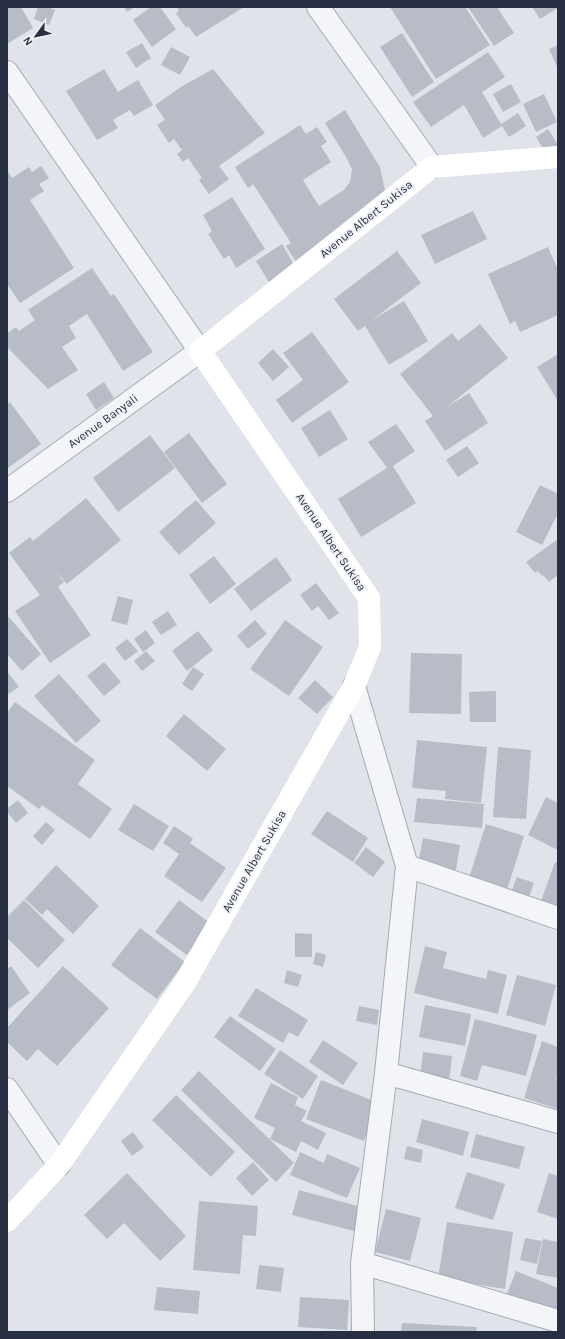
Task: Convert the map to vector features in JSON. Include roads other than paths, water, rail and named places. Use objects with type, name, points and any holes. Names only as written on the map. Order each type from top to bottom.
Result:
[{"type":"street","points":[[318,7],[432,167],[558,158]]},
{"type":"street","points":[[7,72],[200,352]]},
{"type":"street","name":"Avenue Albert Sukisa","points":[[7,1221],[59,1165],[184,984],[354,686],[370,647],[369,598],[200,352],[432,167]]},
{"type":"street","name":"Avenue Banyali","points":[[7,491],[200,352]]},
{"type":"street","points":[[354,686],[407,866],[386,1073],[362,1263],[363,1332]]},
{"type":"street","points":[[407,866],[558,918]]},
{"type":"street","points":[[386,1073],[558,1122]]},
{"type":"street","points":[[7,1089],[59,1165]]},
{"type":"street","points":[[362,1263],[558,1321]]}]
